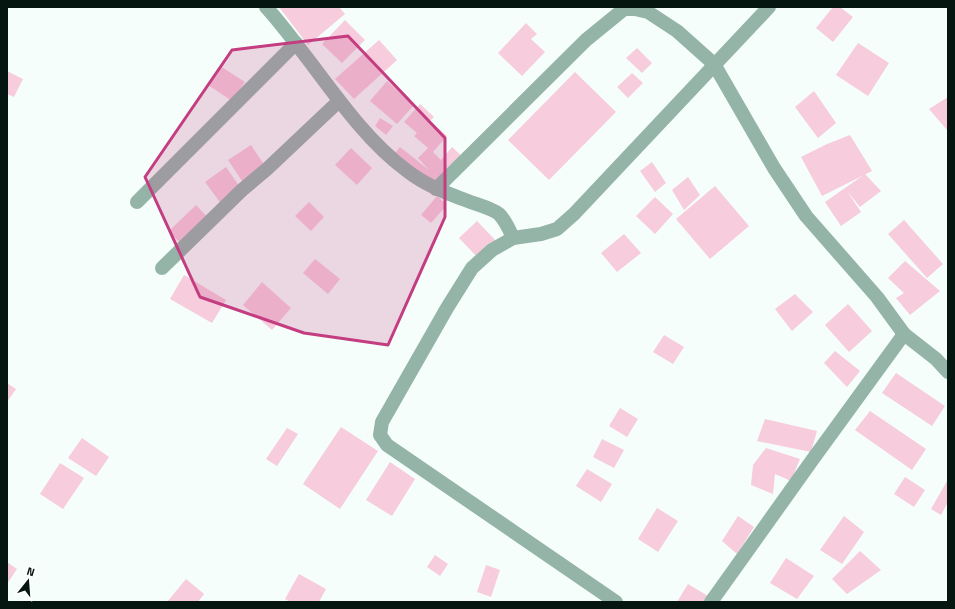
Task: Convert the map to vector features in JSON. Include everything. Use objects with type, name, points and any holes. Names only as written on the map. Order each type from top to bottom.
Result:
[{"type":"street","points":[[266,7],[296,43],[339,100],[387,154],[405,170],[436,189],[498,214],[506,222],[513,238]]},
{"type":"street","points":[[616,602],[387,445],[380,435],[382,422],[447,308],[472,268],[492,250],[513,238],[541,234],[557,229],[574,214],[769,7]]},
{"type":"street","points":[[436,189],[586,40],[624,9],[635,8],[648,12],[677,31],[714,64],[774,168],[806,216],[877,297],[904,334],[936,359],[948,372]]},
{"type":"street","points":[[137,202],[296,43]]},
{"type":"street","points":[[162,268],[242,190],[266,170],[339,100]]},
{"type":"street","points":[[710,602],[812,459],[904,334]]},
{"type":"highlighted area","points":[[348,36],[445,138],[445,217],[388,345],[304,333],[200,297],[145,177],[232,50]]},
{"type":"building","points":[[279,7],[339,7],[345,14],[308,45]]},
{"type":"building","points":[[833,7],[840,7],[853,17],[833,42],[816,28]]},
{"type":"building","points":[[345,20],[365,40],[342,63],[322,44]]},
{"type":"building","points":[[526,23],[537,34],[531,39],[545,52],[522,76],[498,53]]},
{"type":"building","points":[[379,40],[397,60],[354,99],[335,79]]},
{"type":"building","points":[[858,43],[889,63],[868,96],[836,75]]},
{"type":"building","points":[[637,48],[652,63],[642,73],[626,58]]},
{"type":"building","points":[[220,66],[245,82],[232,101],[208,85]]},
{"type":"building","points":[[7,71],[23,79],[14,97],[7,94]]},
{"type":"building","points":[[575,72],[616,112],[549,180],[508,140]]},
{"type":"building","points":[[632,73],[643,83],[628,98],[617,87]]},
{"type":"building","points":[[387,81],[414,105],[397,124],[370,101]]},
{"type":"building","points":[[814,91],[836,123],[818,138],[795,107]]},
{"type":"building","points":[[948,97],[948,130],[947,130],[929,109]]},
{"type":"building","points":[[420,104],[434,117],[430,121],[447,136],[433,152],[441,160],[452,147],[469,163],[441,193],[394,154],[400,147],[429,170],[418,158],[428,148],[414,136],[417,133],[404,122]]},
{"type":"building","points":[[380,118],[393,126],[386,135],[375,126]]},
{"type":"building","points":[[850,135],[872,171],[822,196],[801,157],[827,144]]},
{"type":"building","points":[[251,145],[267,169],[244,184],[228,160]]},
{"type":"building","points":[[351,148],[372,168],[357,185],[335,165]]},
{"type":"building","points":[[652,162],[666,183],[655,192],[640,171]]},
{"type":"building","points":[[226,167],[242,190],[222,205],[205,182]]},
{"type":"building","points":[[865,174],[881,191],[860,207],[847,191],[861,212],[841,226],[825,202]]},
{"type":"building","points":[[688,177],[700,195],[684,210],[672,190]]},
{"type":"building","points":[[715,186],[749,226],[710,259],[676,219]]},
{"type":"building","points":[[437,196],[447,205],[431,223],[421,215]]},
{"type":"building","points":[[655,197],[673,214],[655,234],[636,216]]},
{"type":"building","points":[[309,202],[324,217],[311,231],[295,216]]},
{"type":"building","points":[[196,205],[211,221],[184,247],[169,231]]},
{"type":"building","points":[[904,220],[943,264],[927,278],[888,234]]},
{"type":"building","points":[[477,221],[497,242],[479,259],[459,238]]},
{"type":"building","points":[[624,234],[641,253],[617,272],[601,253]]},
{"type":"building","points":[[315,259],[340,279],[328,294],[303,273]]},
{"type":"building","points":[[905,261],[940,291],[910,315],[896,298],[904,293],[888,278]]},
{"type":"building","points":[[184,275],[226,300],[212,323],[170,299]]},
{"type":"building","points":[[262,282],[291,308],[272,330],[243,305]]},
{"type":"building","points":[[795,294],[813,312],[792,331],[775,309]]},
{"type":"building","points":[[848,304],[872,331],[849,352],[825,325]]},
{"type":"building","points":[[664,335],[684,347],[673,364],[653,352]]},
{"type":"building","points":[[835,351],[860,371],[847,387],[824,363]]},
{"type":"building","points":[[896,373],[945,406],[932,426],[882,393]]},
{"type":"building","points":[[7,383],[16,389],[7,402]]},
{"type":"building","points":[[620,408],[638,419],[627,437],[609,426]]},
{"type":"building","points":[[870,411],[926,449],[912,470],[855,430]]},
{"type":"building","points":[[765,419],[817,431],[811,452],[757,441]]},
{"type":"building","points":[[341,427],[378,451],[340,509],[303,484]]},
{"type":"building","points":[[287,428],[298,434],[277,466],[266,459]]},
{"type":"building","points":[[82,438],[109,457],[96,476],[68,458]]},
{"type":"building","points":[[602,439],[624,450],[614,468],[593,457]]},
{"type":"building","points":[[766,448],[800,459],[791,481],[775,474],[773,494],[751,485],[753,465]]},
{"type":"building","points":[[390,462],[415,479],[392,516],[366,500]]},
{"type":"building","points":[[60,463],[84,478],[63,509],[40,494]]},
{"type":"building","points":[[587,469],[612,484],[601,502],[576,486]]},
{"type":"building","points":[[905,477],[925,490],[914,507],[894,494]]},
{"type":"building","points":[[947,481],[948,502],[941,515],[931,509]]},
{"type":"building","points":[[657,508],[678,521],[658,552],[638,539]]},
{"type":"building","points":[[738,516],[754,527],[737,554],[722,541]]},
{"type":"building","points":[[844,516],[864,532],[842,564],[820,550]]},
{"type":"building","points":[[860,551],[881,570],[847,594],[832,579]]},
{"type":"building","points":[[435,555],[448,564],[440,576],[427,567]]},
{"type":"building","points":[[786,558],[814,576],[797,599],[770,583]]},
{"type":"building","points":[[7,562],[17,569],[7,584]]},
{"type":"building","points":[[486,565],[500,570],[491,597],[477,592]]},
{"type":"building","points":[[299,574],[326,589],[319,602],[290,602],[285,599]]},
{"type":"building","points":[[186,579],[204,594],[198,602],[167,602]]},
{"type":"building","points":[[688,584],[713,599],[711,602],[677,602]]}]
